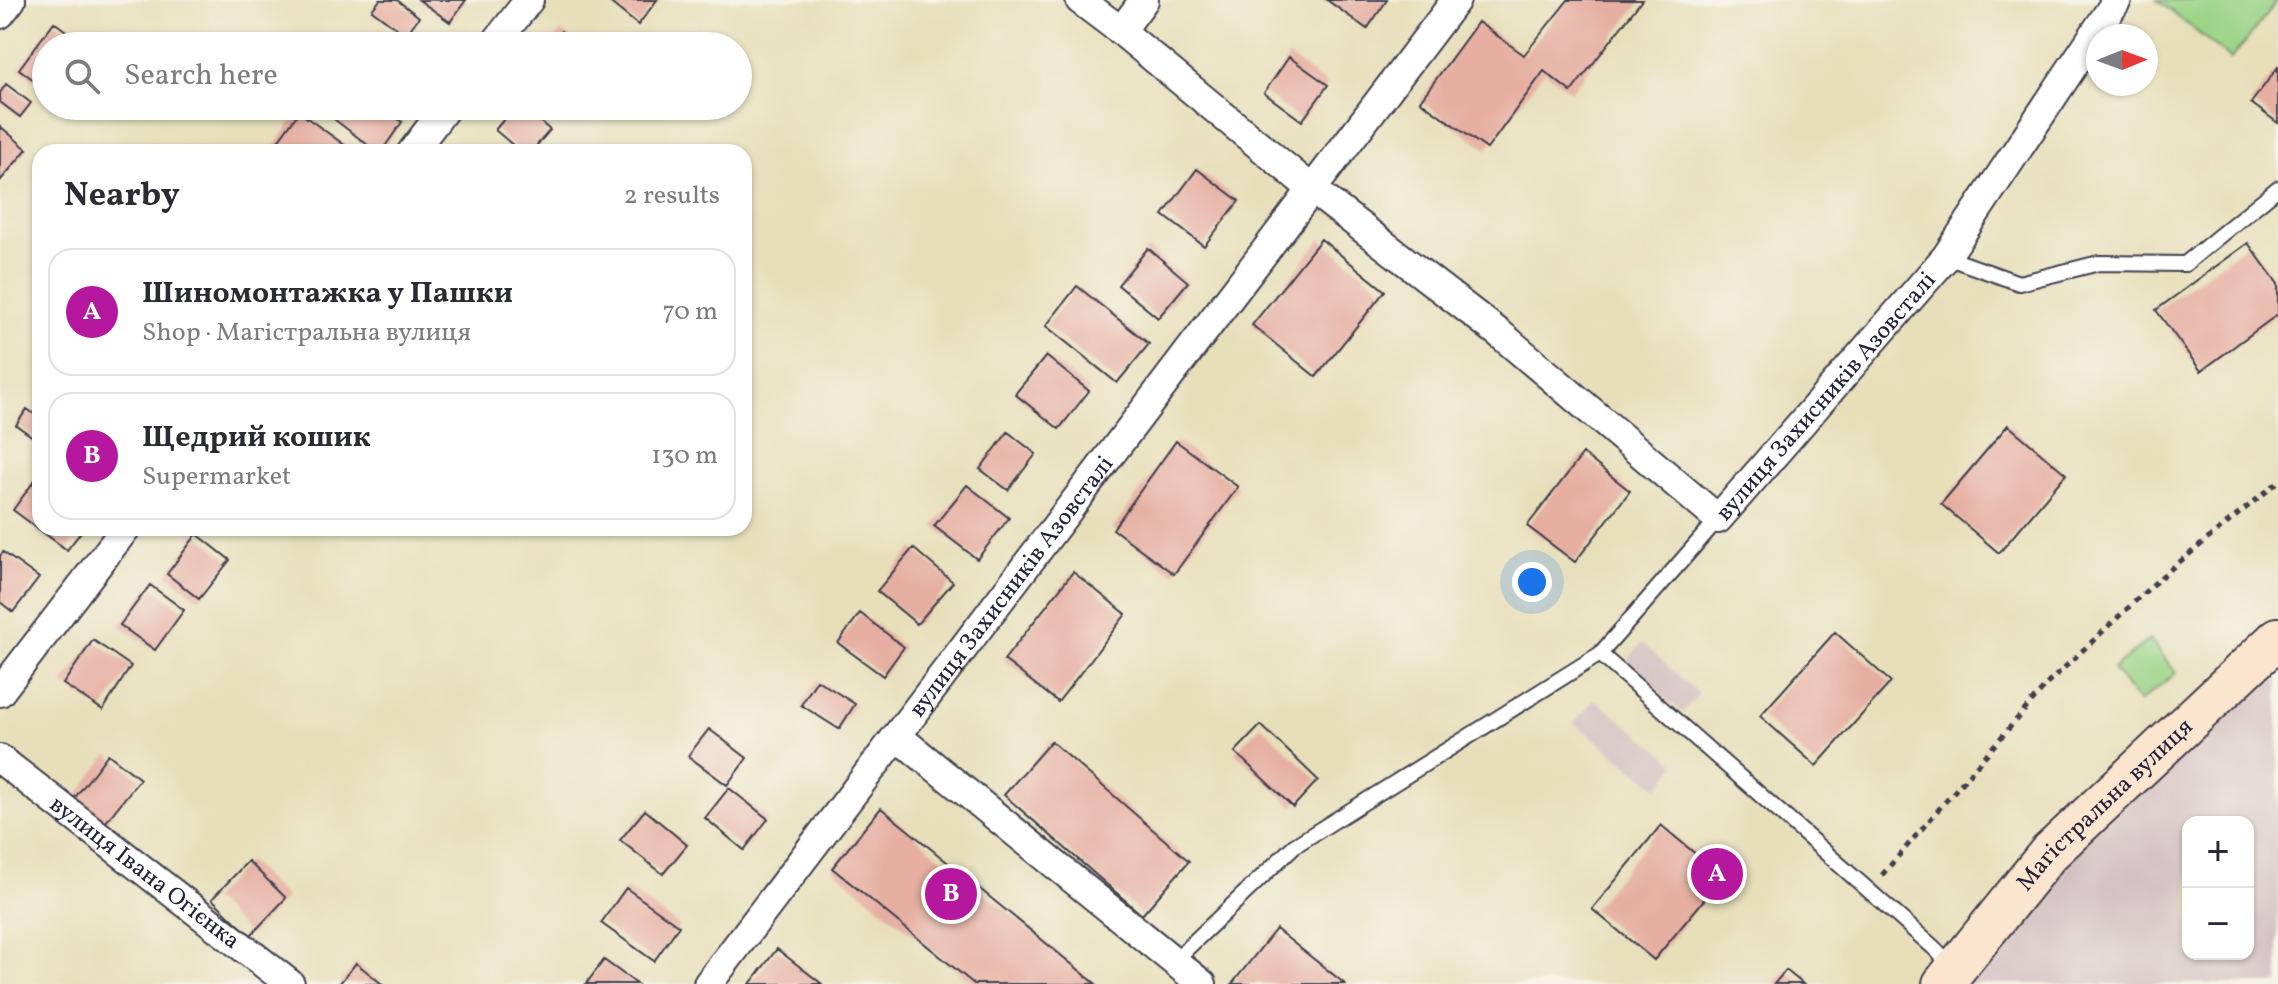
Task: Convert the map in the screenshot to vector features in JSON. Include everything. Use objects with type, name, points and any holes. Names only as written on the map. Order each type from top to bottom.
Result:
[{"type":"main road","name":"Магістральна вулиця","points":[[1949,977],[2048,854],[2278,638]]},
{"type":"street","points":[[0,14],[11,0]]},
{"type":"street","points":[[504,32],[529,0]]},
{"type":"street","points":[[1080,0],[1313,190]]},
{"type":"street","points":[[1121,31],[1144,0]]},
{"type":"street","name":"вулиця Захисників Азовсталі","points":[[708,984],[1456,0]]},
{"type":"street","name":"вулиця Захисників Азовсталі","points":[[1313,190],[1500,334],[1718,519],[1946,257],[2117,0]]},
{"type":"street","points":[[418,144],[436,120]]},
{"type":"street","points":[[0,692],[120,536]]},
{"type":"street","points":[[897,736],[1202,984]]},
{"type":"street","name":"вулиця Івана Огієнка","points":[[0,759],[290,984]]},
{"type":"lane","points":[[1946,257],[2019,283],[2099,263],[2185,264],[2278,188]]},
{"type":"lane","points":[[1175,960],[1294,846],[1600,654],[1718,519]]},
{"type":"lane","points":[[1600,654],[1933,947],[1949,977]]},
{"type":"path","points":[[1868,892],[2049,682],[2161,577],[2278,482]]},
{"type":"shaded area","points":[[2278,638],[2278,984],[1943,984]]},
{"type":"shaded area","points":[[1642,643],[1699,694],[1682,713],[1626,662]]},
{"type":"shaded area","points":[[1594,699],[1677,764],[1658,788],[1574,723]]},
{"type":"green space","points":[[2157,0],[2278,0],[2231,59]]},
{"type":"green space","points":[[2150,639],[2176,673],[2139,702],[2113,669]]},
{"type":"building","points":[[380,0],[397,0],[419,17],[408,32],[402,32],[372,10]]},
{"type":"building","points":[[419,0],[466,0],[450,22]]},
{"type":"building","points":[[607,0],[657,0],[638,25]]},
{"type":"building","points":[[1327,0],[1387,0],[1367,29]]},
{"type":"building","points":[[1568,0],[1642,0],[1571,92],[1544,71],[1487,149],[1420,101],[1478,22],[1524,55]]},
{"type":"building","points":[[54,22],[67,32],[47,32]]},
{"type":"building","points":[[32,52],[32,79],[19,69]]},
{"type":"building","points":[[1289,57],[1328,85],[1302,121],[1264,93]]},
{"type":"building","points":[[2278,67],[2278,123],[2251,103]]},
{"type":"building","points":[[6,84],[31,103],[20,117],[0,102],[0,93]]},
{"type":"building","points":[[293,120],[310,120],[343,144],[276,144]]},
{"type":"building","points":[[335,120],[402,122],[387,144],[367,144]]},
{"type":"building","points":[[503,120],[538,120],[550,130],[538,144],[512,144],[495,130]]},
{"type":"building","points":[[0,126],[27,149],[0,181]]},
{"type":"building","points":[[1197,169],[1239,201],[1204,246],[1163,215]]},
{"type":"building","points":[[1321,239],[1385,291],[1316,377],[1252,325]]},
{"type":"building","points":[[2248,243],[2278,284],[2278,314],[2201,371],[2156,310]]},
{"type":"building","points":[[1148,248],[1188,282],[1158,318],[1118,285]]},
{"type":"building","points":[[1077,286],[1149,344],[1117,383],[1046,326]]},
{"type":"building","points":[[1046,356],[1089,391],[1059,429],[1015,394]]},
{"type":"building","points":[[27,409],[32,412],[32,436],[16,425]]},
{"type":"building","points":[[2008,425],[2066,474],[1999,553],[1941,504]]},
{"type":"building","points":[[1008,432],[1036,454],[1008,490],[980,469]]},
{"type":"building","points":[[1176,441],[1238,487],[1174,574],[1113,529]]},
{"type":"building","points":[[1583,454],[1630,491],[1575,562],[1527,526]]},
{"type":"building","points":[[32,484],[32,524],[13,510]]},
{"type":"building","points":[[967,485],[1009,518],[977,559],[934,526]]},
{"type":"building","points":[[48,536],[78,536],[67,550]]},
{"type":"building","points":[[196,536],[230,560],[199,599],[167,574]]},
{"type":"building","points":[[913,548],[953,582],[917,624],[877,591]]},
{"type":"building","points":[[3,552],[39,578],[13,612],[0,602],[0,556]]},
{"type":"building","points":[[1073,572],[1126,614],[1058,702],[1004,660]]},
{"type":"building","points":[[150,585],[184,610],[155,650],[120,625]]},
{"type":"building","points":[[860,613],[904,647],[883,676],[838,643]]},
{"type":"building","points":[[1835,632],[1891,682],[1816,766],[1760,716]]},
{"type":"building","points":[[93,640],[131,666],[103,710],[63,684]]},
{"type":"building","points":[[817,680],[855,704],[839,729],[801,705]]},
{"type":"building","points":[[1261,725],[1318,780],[1293,807],[1235,752]]},
{"type":"building","points":[[709,729],[747,758],[727,785],[688,756]]},
{"type":"building","points":[[1051,741],[1189,861],[1142,915],[1004,795]]},
{"type":"building","points":[[108,754],[140,779],[105,823],[74,799]]},
{"type":"building","points":[[729,788],[768,819],[744,850],[705,818]]},
{"type":"building","points":[[881,808],[1096,984],[974,984],[832,868]]},
{"type":"building","points":[[645,810],[687,845],[663,874],[620,840]]},
{"type":"building","points":[[1661,825],[1723,877],[1654,960],[1592,909]]},
{"type":"building","points":[[248,861],[286,898],[250,936],[212,899]]},
{"type":"building","points":[[626,888],[679,926],[654,961],[601,923]]},
{"type":"building","points":[[1276,929],[1345,984],[1232,984]]},
{"type":"building","points":[[777,949],[822,984],[750,984]]},
{"type":"building","points":[[604,960],[637,984],[586,984]]},
{"type":"building","points":[[356,963],[382,984],[339,984]]},
{"type":"building","points":[[1786,970],[1803,984],[1774,984]]},
{"type":"place","name":"Шиномонтажка у Пашки","points":[[1717,874]]},
{"type":"place","name":"Щедрий кошик","points":[[951,894]]}]
